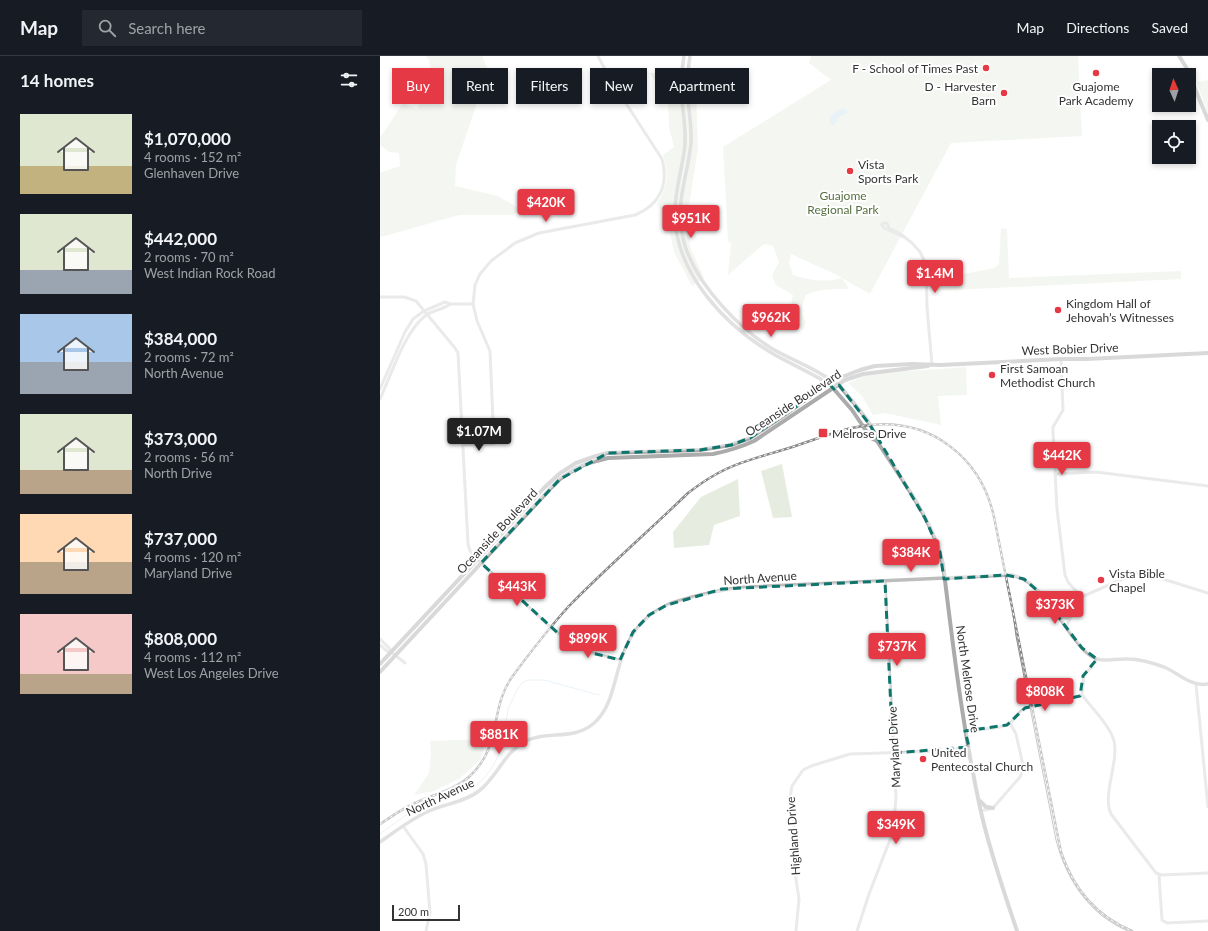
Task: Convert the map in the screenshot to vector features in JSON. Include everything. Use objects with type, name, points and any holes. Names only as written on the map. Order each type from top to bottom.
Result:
[{"type":"main road","points":[[684,56],[681,88],[685,142],[677,190],[675,217],[677,236],[686,263],[703,291],[718,310],[738,328],[771,352],[830,383],[839,385]]},
{"type":"main road","points":[[690,56],[687,88],[691,143],[682,191],[680,218],[687,253],[708,288],[740,324],[772,348],[820,372],[834,389]]},
{"type":"main road","points":[[1179,56],[1186,67],[1208,120]]},
{"type":"main road","name":"West Bobier Drive","points":[[932,365],[1208,353]]},
{"type":"main road","name":"Oceanside Boulevard","points":[[380,672],[544,488],[559,474],[576,463],[608,453],[700,450],[732,445],[750,438],[790,412],[830,383],[860,370],[875,366],[932,365]]},
{"type":"main road","name":"Oceanside Boulevard","points":[[380,664],[552,487],[571,471],[592,462],[608,458],[713,454],[743,446],[834,389],[845,380],[863,374],[922,368],[932,365]]},
{"type":"main road","name":"North Melrose Drive","points":[[839,385],[870,425],[877,441],[931,528],[940,552],[965,731],[981,811],[1017,931]]},
{"type":"main road","name":"North Melrose Drive","points":[[834,389],[852,410],[871,438],[877,441]]},
{"type":"main road","points":[[773,428],[774,424],[790,412]]},
{"type":"main road","points":[[592,462],[595,458],[604,456],[608,453]]},
{"type":"main road","name":"North Avenue","points":[[380,842],[430,810],[466,799],[478,792],[492,779],[511,752],[525,742],[536,738],[576,733],[593,724],[601,716],[609,703],[620,660],[626,644],[640,624],[657,610],[677,601],[722,589],[1012,575],[1024,579],[1030,583],[1040,593],[1082,648],[1097,659]]},
{"type":"main road","points":[[1058,616],[1061,618],[1067,618],[1073,614]]},
{"type":"main road","points":[[1097,659],[1106,660],[1129,658],[1144,661],[1165,667],[1187,681],[1196,684],[1208,684]]},
{"type":"main road","points":[[979,798],[986,808],[993,808]]},
{"type":"street","points":[[463,445],[494,444],[490,351],[477,321],[472,304],[475,285],[480,274],[492,261],[515,243],[538,233],[635,215],[656,201],[661,193],[665,174],[662,159],[605,71],[598,56]]},
{"type":"street","points":[[906,238],[884,228],[882,225],[883,223],[887,223],[890,228],[906,238],[918,249],[926,264],[932,365]]},
{"type":"street","points":[[380,297],[409,298],[416,301],[458,353],[468,548],[479,561],[551,628],[572,644],[592,652],[620,660]]},
{"type":"street","points":[[380,389],[405,332],[413,319],[445,302],[450,304],[472,304]]},
{"type":"street","points":[[380,399],[407,337],[426,312]]},
{"type":"street","points":[[1061,359],[1064,407],[1053,432],[1057,509],[1065,575],[1068,582],[1081,597]]},
{"type":"street","points":[[1055,474],[1096,472],[1208,486]]},
{"type":"street","points":[[1066,627],[1081,597],[1140,573],[1208,593]]},
{"type":"street","name":"Maryland Drive","points":[[857,931],[894,827],[896,798],[885,581]]},
{"type":"street","points":[[380,639],[391,652],[405,664]]},
{"type":"street","points":[[380,644],[387,651],[391,652]]},
{"type":"street","points":[[1097,659],[1084,675],[1082,695],[1107,727],[1114,741],[1109,798],[1110,810],[1124,832],[1159,875],[1208,873]]},
{"type":"street","points":[[1196,684],[1208,807]]},
{"type":"street","points":[[965,731],[1003,726],[1010,723],[1022,710],[1082,695]]},
{"type":"street","points":[[981,811],[993,808],[1020,777],[1023,770],[1016,734],[1010,723]]},
{"type":"street","name":"Highland Drive","points":[[796,931],[799,899],[794,866],[794,822],[790,791],[794,782],[803,770],[838,756],[859,753],[947,751],[969,747]]},
{"type":"street","points":[[403,826],[423,854],[426,864],[430,913],[426,931]]},
{"type":"street","points":[[1159,875],[1162,920],[1167,923],[1208,921]]},
{"type":"highlighted area","points":[[829,384],[834,389],[839,385],[870,425],[925,518],[940,552],[944,579],[1006,575],[1024,579],[1040,593],[1082,648],[1097,659],[1083,676],[1080,696],[1025,708],[1007,725],[965,731],[969,747],[893,753],[885,581],[722,589],[667,605],[649,615],[633,632],[620,660],[592,653],[559,634],[481,563],[560,479],[608,453],[700,450],[731,445],[750,438]]},
{"type":"green space","points":[[426,56],[482,56],[487,68],[452,68],[452,104],[477,104],[456,165],[455,186],[498,196],[522,210],[512,215],[459,215],[380,237],[380,173],[400,166],[399,153],[389,152],[380,145],[380,138],[402,104],[417,109],[419,104],[444,104],[444,68],[430,68],[429,60]]},
{"type":"green space","name":"Guajome Regional Park","points":[[811,56],[1078,56],[1082,136],[951,143],[870,294],[842,278],[849,289],[822,290],[806,295],[802,308],[802,315],[806,322],[803,330],[796,322],[792,314],[791,305],[793,295],[776,285],[772,275],[779,262],[773,246],[764,244],[728,275],[731,243],[728,241],[723,147],[831,80],[809,63]],"holes":[[[791,254],[841,277],[835,280],[823,281],[793,275],[789,263]]]},
{"type":"green space","points":[[650,73],[655,73],[655,82]]},
{"type":"green space","points":[[1208,80],[1208,114],[1197,82]]},
{"type":"green space","points":[[668,104],[696,104],[698,148],[689,206],[690,247],[704,278],[692,286],[674,252],[667,218],[657,205],[665,186],[667,176],[663,155],[674,147],[669,127]]},
{"type":"green space","points":[[1001,228],[1007,229],[1009,278],[1181,271],[1181,279],[932,291],[932,280],[994,268],[999,264]]},
{"type":"green space","points":[[966,367],[967,395],[938,396],[941,425],[885,413],[873,415],[862,396],[848,383],[865,375],[883,372]]},
{"type":"green space","points":[[782,464],[792,517],[773,518],[761,471]]},
{"type":"green space","points":[[738,479],[740,516],[714,525],[709,545],[674,548],[673,532],[701,497]]},
{"type":"green space","points":[[486,739],[481,759],[460,778],[434,791],[414,795],[429,773],[431,754],[430,741]]},
{"type":"water","points":[[842,108],[848,112],[838,118],[834,126],[832,125],[829,121],[831,115]]},
{"type":"waterway","points":[[380,834],[401,818],[412,812],[429,804],[465,792],[479,783],[490,770],[506,740],[508,740],[506,721],[508,709],[518,688],[523,682],[528,680],[544,680],[599,695]]},
{"type":"tram line","points":[[1010,593],[1016,636],[1060,854],[1073,882],[1081,894],[1102,916],[1128,931]]},
{"type":"railway","points":[[380,824],[418,801],[449,789],[470,776],[480,764],[487,752],[492,739],[500,702],[505,689],[525,659],[569,606],[688,493],[722,471],[750,460],[850,428],[871,425],[893,425],[914,429],[933,436],[950,447],[965,460],[978,477],[987,496],[994,517],[1061,852],[1079,889],[1097,909],[1107,917],[1132,931]]},
{"type":"place","name":"F - School of Times Past","points":[[986,68]]},
{"type":"place","name":"Guajome Park Academy","points":[[1096,73]]},
{"type":"place","name":"D - Harvester Barn","points":[[1004,93]]},
{"type":"place","name":"Vista Sports Park","points":[[850,171]]},
{"type":"place","name":"Kingdom Hall of Jehovah’s Witnesses","points":[[1058,310]]},
{"type":"place","name":"First Samoan Methodist Church","points":[[992,375]]},
{"type":"place","name":"Melrose Drive","points":[[823,433]]},
{"type":"place","name":"Vista Bible Chapel","points":[[1101,580]]},
{"type":"place","name":"United Pentecostal Church","points":[[923,759]]}]
